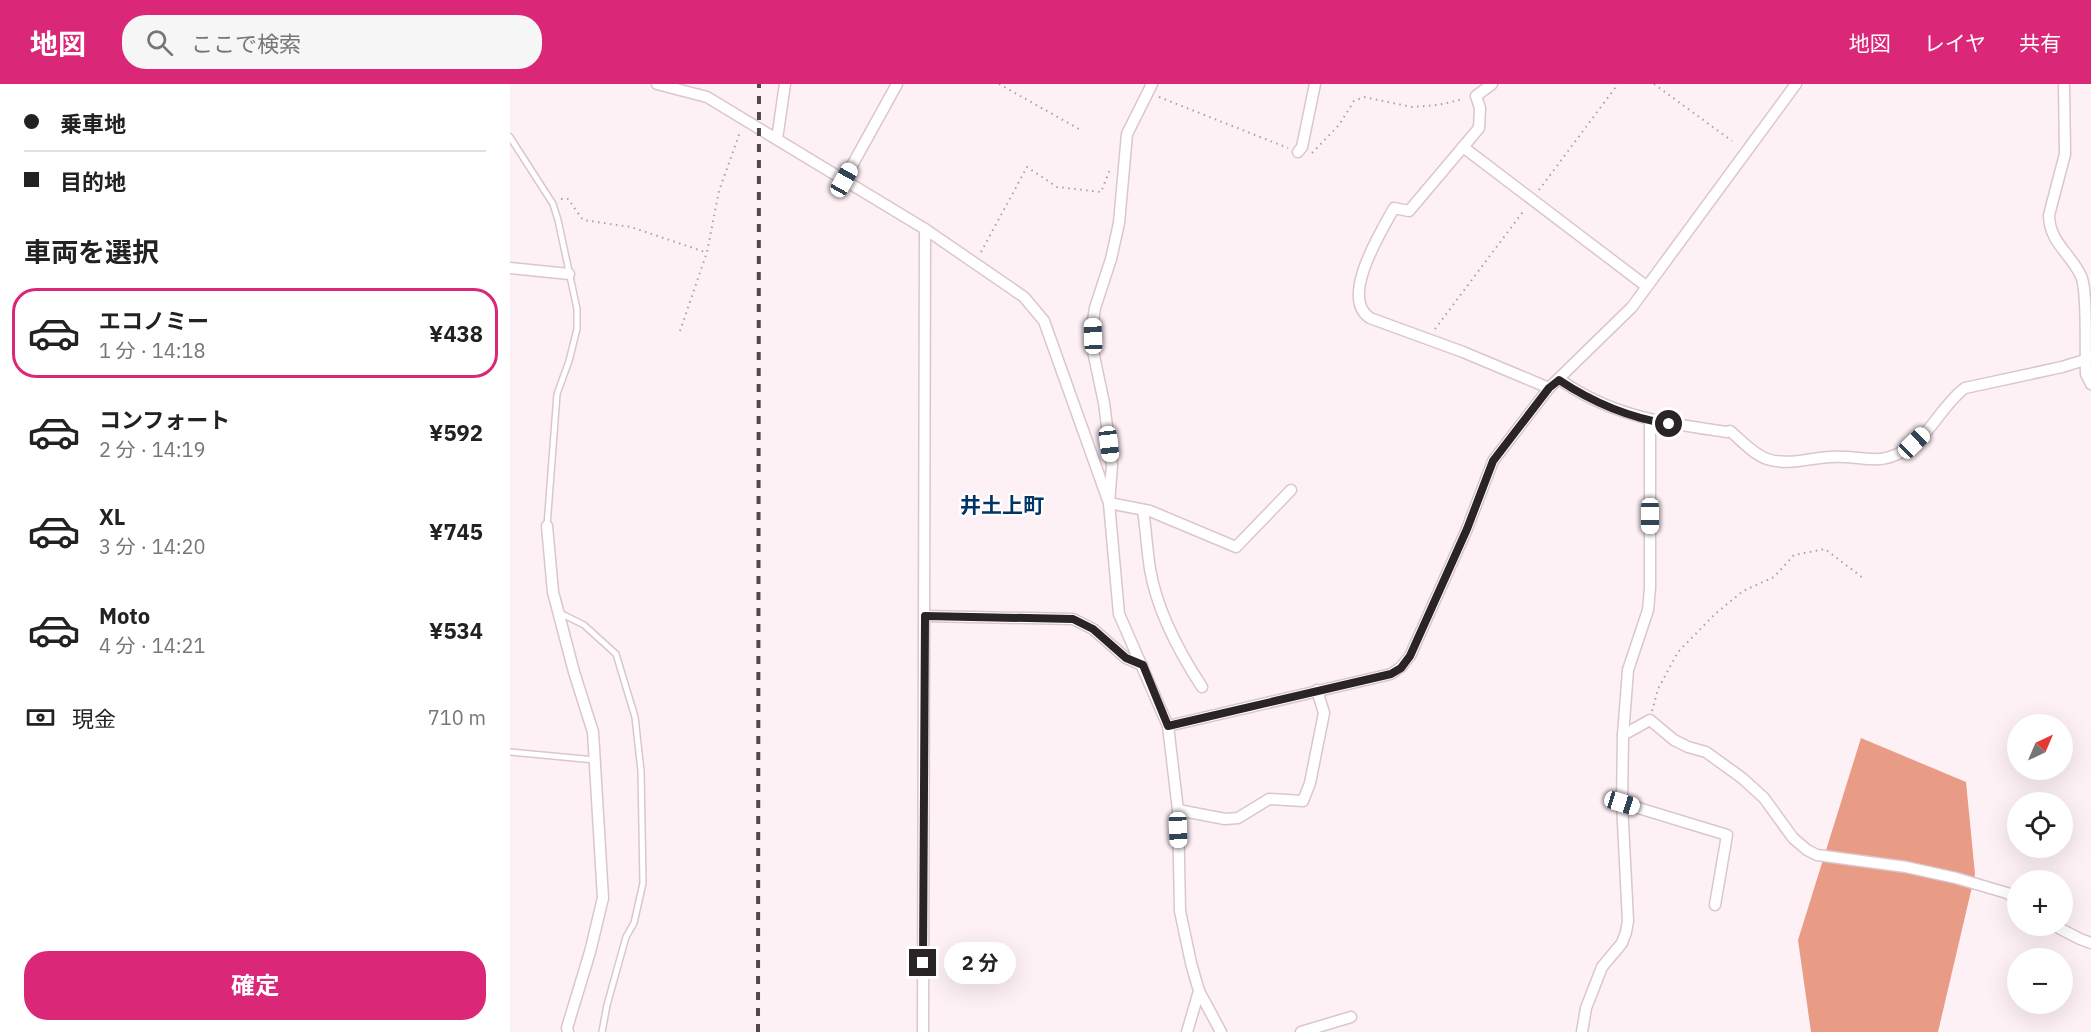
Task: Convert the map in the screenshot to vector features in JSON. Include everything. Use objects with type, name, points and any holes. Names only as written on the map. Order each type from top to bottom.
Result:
[{"type":"street","points":[[657,84],[707,97],[925,229],[1024,297],[1044,321],[1109,504]]},
{"type":"street","points":[[777,139],[785,84]]},
{"type":"street","points":[[844,180],[897,84]]},
{"type":"street","points":[[1152,84],[1127,134],[1119,223],[1093,321],[1094,351],[1112,465],[1109,504],[1119,614],[1168,726],[1178,810],[1180,910],[1199,991],[1221,1032]]},
{"type":"street","points":[[1298,152],[1302,147],[1315,84]]},
{"type":"street","points":[[1492,84],[1476,96],[1480,108],[1479,128],[1409,211],[1394,208],[1369,252],[1357,298],[1363,314],[1370,318],[1549,388]]},
{"type":"street","points":[[1168,726],[1391,674],[1405,662],[1467,529],[1493,461],[1549,388],[1632,307],[1796,84]]},
{"type":"street","points":[[2064,84],[2065,154],[2049,216],[2049,226],[2053,236],[2082,277],[2088,360],[2086,374],[2091,384]]},
{"type":"street","points":[[1463,147],[1646,286]]},
{"type":"street","points":[[923,1032],[925,229]]},
{"type":"street","points":[[510,268],[569,274]]},
{"type":"street","points":[[1559,380],[1590,399],[1650,421],[1731,431],[1755,453],[1773,460],[1802,462],[1831,457],[1874,460],[1897,455],[1909,448],[1935,423],[1954,397],[1965,388],[2088,360]]},
{"type":"street","points":[[1581,1032],[1586,1008],[1598,975],[1622,943],[1628,921],[1622,803],[1623,735],[1628,670],[1648,610],[1650,588],[1650,421]]},
{"type":"street","points":[[1109,504],[1150,511],[1236,547],[1291,490]]},
{"type":"street","points":[[1143,510],[1150,571],[1161,609],[1192,672],[1202,687]]},
{"type":"street","points":[[547,526],[553,592],[593,732],[603,898],[590,952],[567,1028],[568,1032]]},
{"type":"street","points":[[925,616],[1073,619],[1093,629],[1126,658],[1143,665]]},
{"type":"street","points":[[1178,810],[1232,819],[1238,818],[1269,799],[1303,801],[1310,783],[1324,713],[1317,690]]},
{"type":"street","points":[[1623,735],[1650,720],[1674,740],[1712,756],[1757,790],[1793,838],[1807,850],[1826,857],[1906,867],[1956,878],[2007,893]]},
{"type":"street","points":[[1622,803],[1727,835],[1715,905]]},
{"type":"street","points":[[2073,935],[2091,943]]},
{"type":"street","points":[[1187,1032],[1199,991]]},
{"type":"street","points":[[1301,1032],[1351,1017]]},
{"type":"lane","points":[[510,137],[549,198],[558,220],[575,295],[577,328],[569,361],[557,394],[547,526]]},
{"type":"lane","points":[[558,613],[584,625],[616,654],[635,717],[643,883],[634,923],[626,937],[607,1005],[602,1032]]},
{"type":"lane","points":[[510,752],[595,760]]},
{"type":"path","points":[[999,84],[1079,129]]},
{"type":"path","points":[[1533,197],[1618,84]]},
{"type":"path","points":[[1654,84],[1732,141]]},
{"type":"path","points":[[680,331],[706,252],[719,191],[744,120]]},
{"type":"path","points":[[975,262],[1027,167],[1057,187],[1101,192],[1113,164]]},
{"type":"path","points":[[549,198],[568,199],[584,220],[631,227],[706,252]]},
{"type":"path","points":[[1427,339],[1526,207]]},
{"type":"path","points":[[1650,720],[1658,689],[1678,652],[1736,596],[1774,576],[1794,555],[1825,549],[1863,578]]},
{"type":"shaded area","points":[[1861,738],[1966,782],[1975,874],[1938,1032],[1811,1032],[1798,940]]},
{"type":"railway","points":[[758,1032],[759,84]]},
{"type":"district","name":"井土上町","points":[[1002,505]]},
{"type":"route","points":[[923,963],[925,616],[1073,619],[1093,629],[1126,658],[1143,665],[1168,726],[1353,681],[1391,674],[1401,668],[1410,656],[1467,529],[1493,461],[1549,388],[1559,380],[1590,399],[1650,421],[1669,424]]}]
